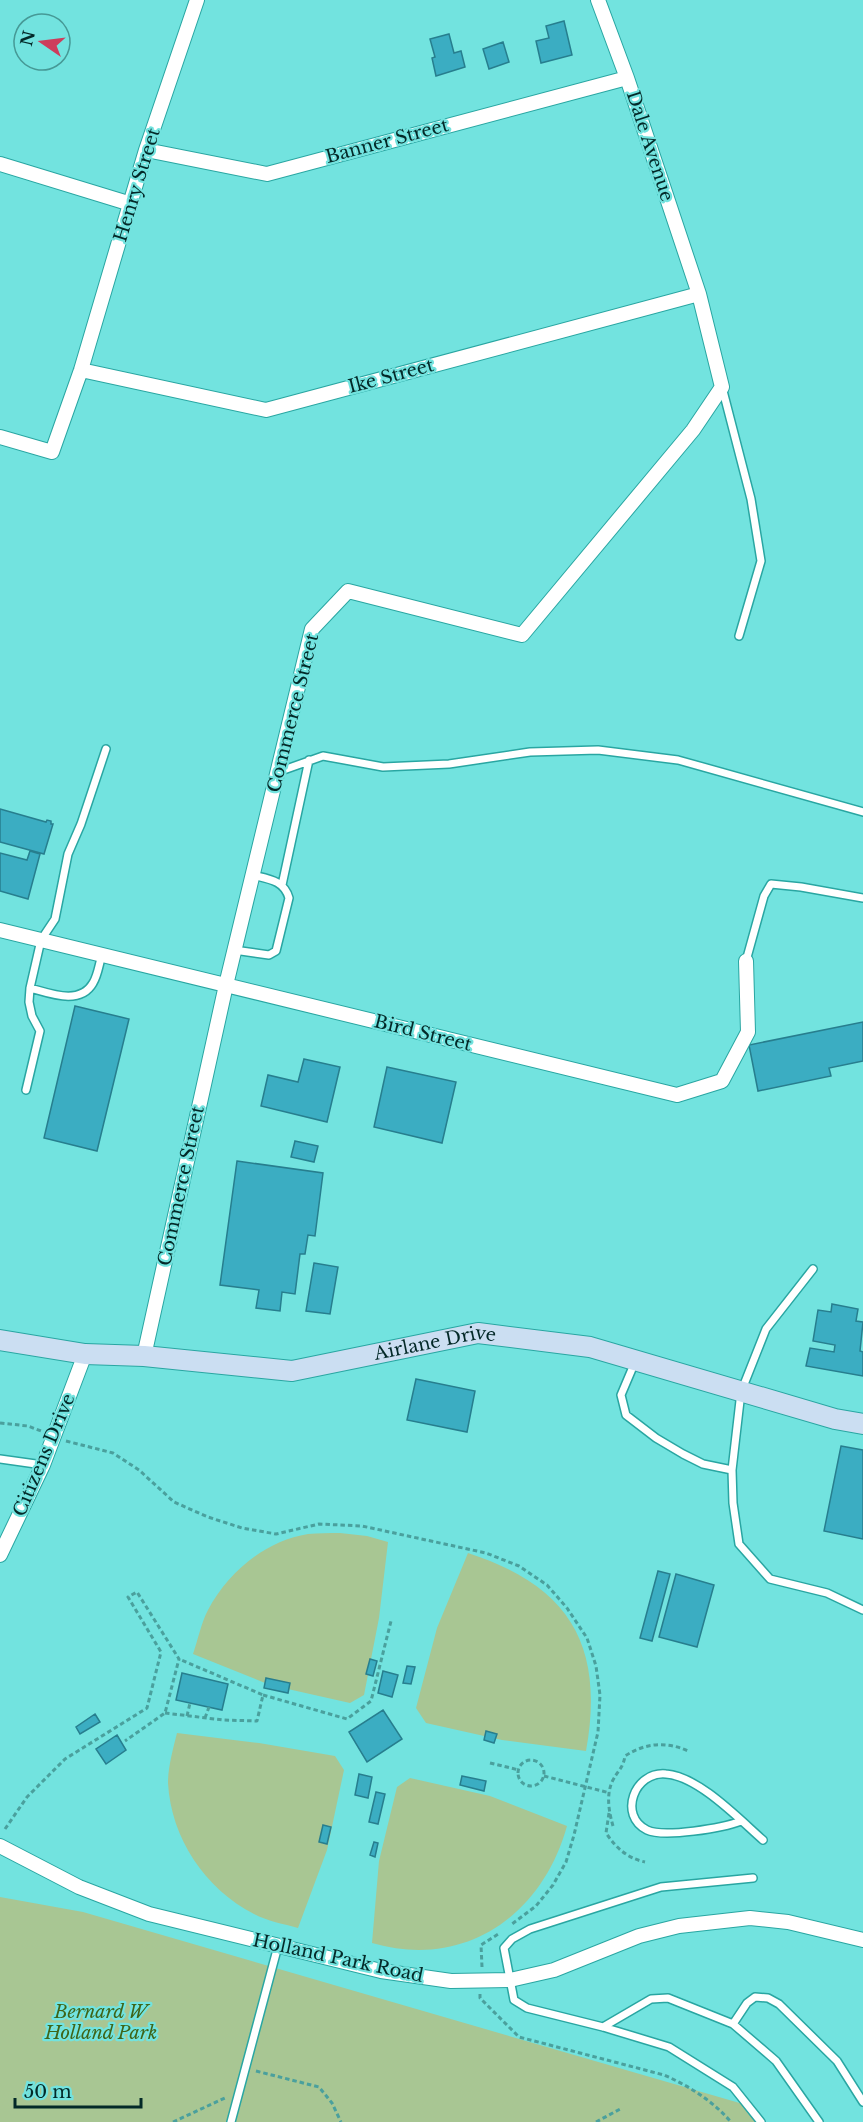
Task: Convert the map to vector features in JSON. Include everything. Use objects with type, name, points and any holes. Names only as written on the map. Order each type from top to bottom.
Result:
[{"type":"street","name":"Henry Street","points":[[0,436],[52,452],[81,370],[146,150],[197,0]]},
{"type":"street","name":"Dale Avenue","points":[[598,0],[627,78],[699,294]]},
{"type":"street","name":"Banner Street","points":[[146,150],[267,174],[627,78]]},
{"type":"street","points":[[0,164],[131,204]]},
{"type":"street","name":"Ike Street","points":[[81,370],[266,410],[699,294]]},
{"type":"street","points":[[699,294],[722,387]]},
{"type":"street","name":"Commerce Street","points":[[144,1356],[234,950],[312,629],[348,591],[522,635],[693,430],[722,387]]},
{"type":"street","name":"Bird Street","points":[[0,930],[677,1095],[722,1081],[748,1032],[746,961]]},
{"type":"street","name":"Airlane Drive","points":[[0,1340],[85,1354],[144,1356],[292,1371],[478,1333],[590,1347],[835,1419],[863,1424]]},
{"type":"street","name":"Citizens Drive","points":[[1,1550],[43,1465],[85,1354]]},
{"type":"street","name":"Holland Park Road","points":[[0,1846],[79,1887],[149,1914],[381,1971],[451,1981],[510,1980],[554,1970],[639,1936],[691,1924],[750,1918],[788,1922],[863,1941]]},
{"type":"lane","points":[[722,387],[751,499],[760,561],[739,636]]},
{"type":"lane","points":[[26,1090],[40,1032],[32,1016],[29,1002],[41,940],[55,919],[68,854],[81,824],[106,749]]},
{"type":"lane","points":[[277,773],[323,756],[383,767],[448,764],[530,752],[598,750],[678,760],[863,812]]},
{"type":"lane","points":[[282,885],[309,760]]},
{"type":"lane","points":[[234,950],[268,955],[276,951],[289,898],[287,889],[278,881],[252,875]]},
{"type":"lane","points":[[746,961],[764,896],[771,884],[863,898]]},
{"type":"lane","points":[[30,988],[69,998],[85,991],[93,984],[102,955]]},
{"type":"lane","points":[[813,1269],[766,1329],[741,1392],[732,1470],[733,1503],[739,1544],[770,1579],[827,1593],[863,1610]]},
{"type":"lane","points":[[636,1361],[621,1395],[626,1415],[656,1438],[683,1454],[704,1464],[732,1470]]},
{"type":"lane","points":[[0,1459],[43,1465]]},
{"type":"lane","points":[[741,1821],[727,1826],[660,1833],[645,1829],[635,1818],[632,1803],[634,1791],[645,1778],[665,1773],[685,1780],[722,1801],[763,1839]]},
{"type":"lane","points":[[753,1878],[661,1887],[530,1929],[512,1939],[504,1948],[514,2000],[527,2008],[603,2027],[669,2047],[734,2087],[761,2122]]},
{"type":"lane","points":[[231,2122],[278,1946]]},
{"type":"lane","points":[[733,2024],[747,2003],[755,1997],[768,1998],[779,2004],[837,2061],[863,2102]]},
{"type":"lane","points":[[603,2027],[651,1999],[668,1998],[733,2024],[776,2061],[819,2122]]},
{"type":"path","points":[[0,1423],[28,1426],[54,1437],[113,1454],[139,1470],[174,1502],[208,1518],[242,1528],[276,1534],[319,1524],[362,1527],[486,1553],[519,1566],[547,1585],[567,1608],[587,1638],[596,1666],[600,1695],[598,1732],[574,1835],[561,1870],[553,1885],[536,1906],[481,1946],[483,1965],[480,1998],[519,2037],[664,2075],[693,2090],[721,2110],[731,2122]]},
{"type":"path","points":[[5,1829],[27,1797],[65,1759],[147,1708],[161,1652],[128,1597],[137,1592],[179,1659],[264,1695],[347,1719],[371,1701],[391,1622]]},
{"type":"path","points":[[125,1741],[165,1713],[179,1659]]},
{"type":"path","points":[[165,1713],[257,1721],[264,1695]]},
{"type":"path","points":[[187,1716],[190,1703]]},
{"type":"path","points":[[205,1718],[209,1707]]},
{"type":"path","points":[[645,1862],[635,1860],[614,1845],[606,1833],[612,1782],[624,1766],[625,1756],[632,1751],[657,1744],[678,1746],[688,1751]]},
{"type":"path","points":[[534,1761],[542,1766],[544,1776],[538,1784],[526,1785],[520,1780],[519,1770],[526,1762],[534,1761]]},
{"type":"path","points":[[490,1763],[519,1770]]},
{"type":"path","points":[[544,1776],[610,1792]]},
{"type":"path","points":[[609,1812],[613,1826]]},
{"type":"path","points":[[246,2068],[318,2087],[332,2103],[341,2122]]},
{"type":"path","points":[[173,2122],[239,2091]]},
{"type":"path","points":[[596,2122],[622,2108]]},
{"type":"green space","points":[[340,1533],[367,1536],[388,1542],[379,1618],[364,1695],[350,1703],[270,1685],[193,1654],[201,1626],[216,1596],[249,1560],[277,1543],[292,1538],[308,1534]]},
{"type":"green space","points":[[468,1553],[503,1567],[532,1583],[555,1602],[572,1625],[584,1651],[590,1680],[591,1714],[586,1751],[502,1740],[426,1723],[416,1708],[437,1628]]},
{"type":"green space","points":[[177,1733],[259,1743],[335,1756],[344,1770],[327,1850],[298,1928],[264,1919],[236,1903],[220,1891],[194,1860],[176,1823],[168,1783]]},
{"type":"green space","points":[[410,1778],[490,1796],[567,1826],[555,1858],[539,1886],[519,1910],[495,1928],[468,1942],[438,1949],[406,1949],[372,1943],[379,1861],[397,1787]]},
{"type":"green space","name":"Bernard W Holland Park","points":[[0,1897],[83,1912],[743,2104],[756,2122],[0,2122]]},
{"type":"building","points":[[564,21],[572,55],[541,63],[536,41],[549,38],[546,26]]},
{"type":"building","points":[[449,34],[454,53],[461,51],[465,67],[436,76],[432,58],[435,57],[430,39]]},
{"type":"building","points":[[503,42],[509,62],[489,69],[483,49]]},
{"type":"building","points":[[0,809],[46,822],[51,821],[53,824],[44,854],[0,842]]},
{"type":"building","points":[[30,851],[40,854],[28,899],[0,891],[0,853],[27,860]]},
{"type":"building","points":[[75,1006],[129,1019],[97,1151],[44,1138]]},
{"type":"building","points":[[863,1022],[863,1061],[829,1068],[831,1076],[758,1091],[749,1045]]},
{"type":"building","points":[[304,1059],[340,1067],[327,1122],[261,1106],[268,1075],[298,1082]]},
{"type":"building","points":[[387,1067],[456,1082],[442,1143],[374,1127]]},
{"type":"building","points":[[295,1141],[318,1146],[314,1162],[291,1157]]},
{"type":"building","points":[[237,1161],[323,1173],[315,1236],[308,1235],[305,1254],[300,1254],[295,1294],[282,1292],[280,1311],[256,1308],[259,1290],[220,1285]]},
{"type":"building","points":[[314,1263],[338,1267],[330,1314],[306,1311]]},
{"type":"building","points":[[832,1304],[858,1309],[856,1321],[863,1322],[860,1351],[863,1352],[863,1376],[806,1366],[810,1348],[834,1352],[835,1345],[813,1341],[818,1310],[831,1312]]},
{"type":"building","points":[[416,1379],[475,1391],[467,1432],[407,1420]]},
{"type":"building","points":[[841,1446],[863,1450],[863,1539],[824,1531]]},
{"type":"building","points":[[658,1571],[670,1574],[652,1641],[640,1638]]},
{"type":"building","points":[[676,1574],[714,1585],[697,1647],[659,1637]]},
{"type":"building","points":[[370,1659],[377,1661],[373,1676],[366,1674]]},
{"type":"building","points":[[407,1666],[415,1667],[411,1684],[403,1683]]},
{"type":"building","points":[[383,1671],[398,1675],[392,1697],[378,1693]]},
{"type":"building","points":[[182,1673],[228,1684],[222,1710],[176,1700]]},
{"type":"building","points":[[266,1678],[290,1683],[288,1693],[264,1688]]},
{"type":"building","points":[[383,1710],[402,1739],[367,1762],[349,1732]]},
{"type":"building","points":[[95,1714],[100,1722],[80,1734],[76,1727]]},
{"type":"building","points":[[486,1731],[497,1734],[494,1743],[484,1740]]},
{"type":"building","points":[[117,1735],[126,1750],[106,1764],[96,1749]]},
{"type":"building","points":[[359,1774],[372,1777],[368,1798],[355,1795]]},
{"type":"building","points":[[462,1776],[486,1781],[484,1791],[460,1785]]},
{"type":"building","points":[[376,1792],[385,1794],[378,1824],[369,1822]]},
{"type":"building","points":[[323,1825],[331,1827],[327,1844],[319,1842]]},
{"type":"building","points":[[374,1842],[378,1843],[375,1857],[370,1855]]}]
